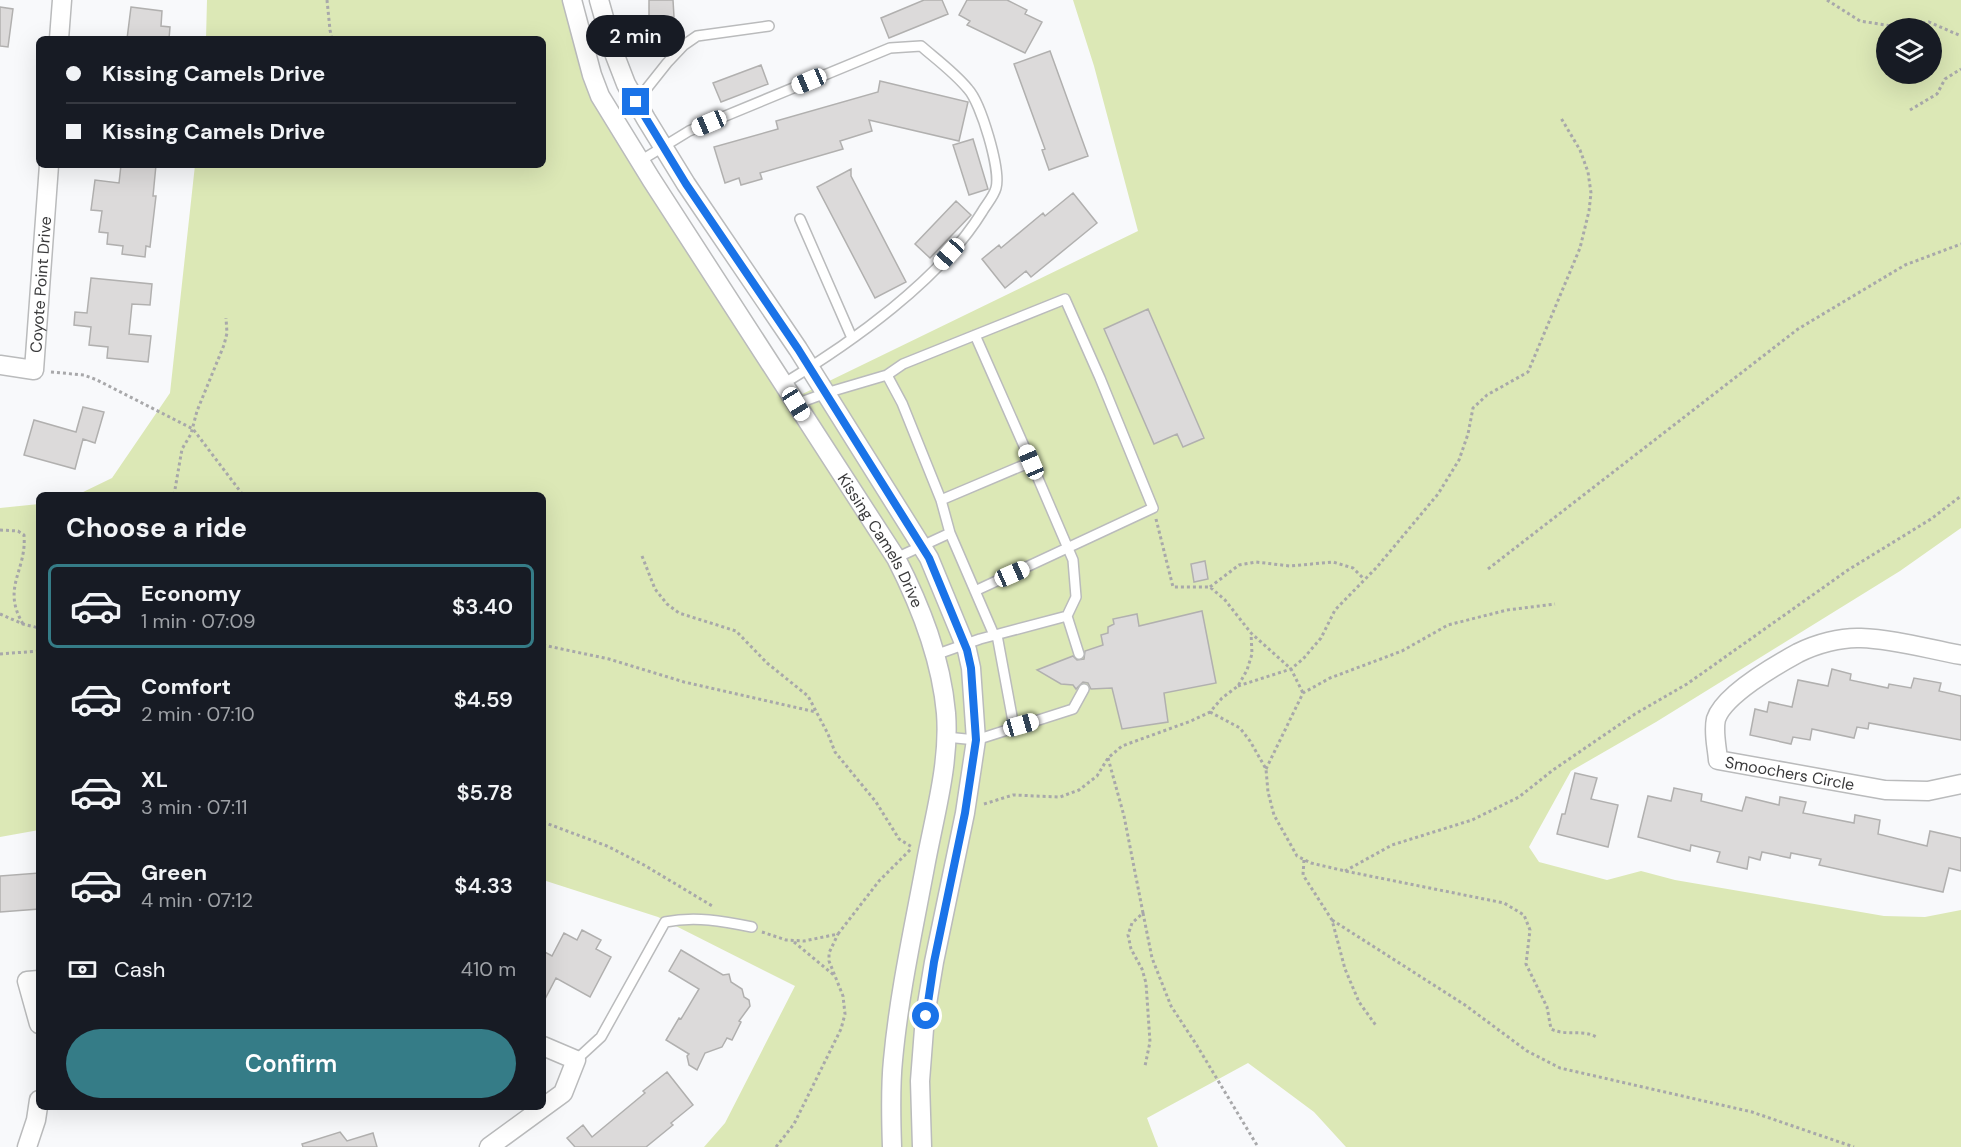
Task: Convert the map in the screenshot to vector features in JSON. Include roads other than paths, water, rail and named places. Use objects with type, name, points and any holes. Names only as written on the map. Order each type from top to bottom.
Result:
[{"type":"street","points":[[59,36],[62,0]]},
{"type":"street","name":"Kissing Camels Drive","points":[[572,0],[600,96],[896,558],[921,611],[935,656],[946,714],[945,752],[898,1017],[892,1063],[892,1147]]},
{"type":"street","name":"Kissing Camels Drive","points":[[599,0],[614,52],[626,84],[636,102],[810,368],[929,558],[965,644],[971,668],[976,740],[965,813],[934,962],[926,1016],[920,1081],[922,1147]]},
{"type":"street","name":"Coyote Point Drive","points":[[0,365],[34,370],[49,168]]},
{"type":"street","name":"Smoochers Circle","points":[[1961,655],[1878,640],[1859,638],[1836,640],[1800,652],[1738,693],[1717,717],[1715,729],[1718,760],[1885,790],[1928,791],[1961,784]]},
{"type":"street","points":[[36,980],[27,981],[36,1013]]},
{"type":"street","points":[[546,1047],[576,1060],[563,1093],[546,1105]]},
{"type":"street","points":[[27,1147],[38,1110]]},
{"type":"street","points":[[489,1147],[540,1110]]},
{"type":"lane","points":[[614,119],[636,102],[684,45],[698,36],[769,26]]},
{"type":"lane","points":[[640,161],[689,131],[890,48],[921,46],[969,89],[982,114],[997,170],[996,189],[973,226],[924,281],[852,338],[783,384]]},
{"type":"lane","points":[[800,219],[852,338]]},
{"type":"lane","points":[[796,404],[887,375],[903,364],[1065,299],[1153,508],[975,591]]},
{"type":"lane","points":[[975,335],[1073,560],[1076,597],[1067,616],[1079,654]]},
{"type":"lane","points":[[887,375],[902,404],[941,500],[950,533],[996,635],[1014,727]]},
{"type":"lane","points":[[941,500],[1031,462]]},
{"type":"lane","points":[[896,558],[950,533]]},
{"type":"lane","points":[[935,656],[965,644],[1067,616]]},
{"type":"lane","points":[[945,737],[976,740],[1073,709],[1084,689]]},
{"type":"lane","points":[[576,1060],[601,1037],[665,922],[679,919],[712,919],[752,927]]}]
